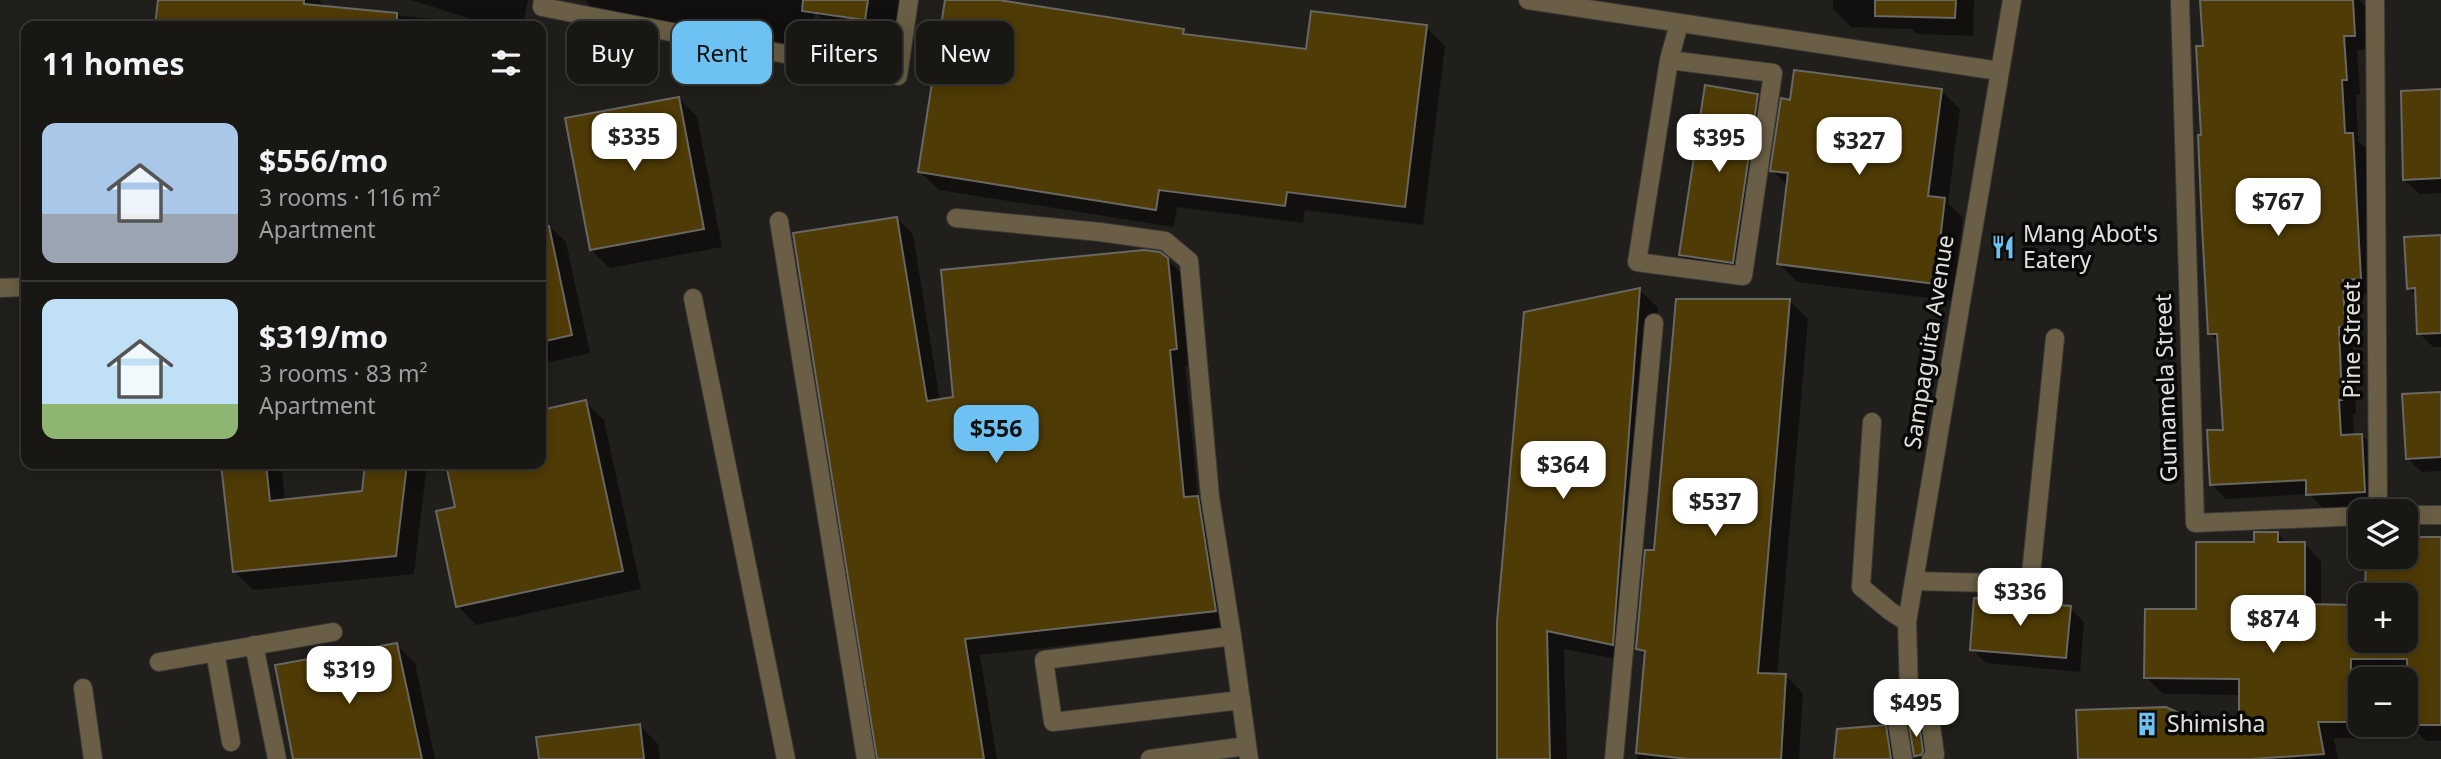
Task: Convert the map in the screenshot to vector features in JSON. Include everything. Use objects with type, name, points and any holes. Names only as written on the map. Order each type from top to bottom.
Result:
[{"type":"street","points":[[543,0],[542,7],[898,76],[909,0]]},
{"type":"street","points":[[1528,0],[1999,71]]},
{"type":"street","name":"Sampaguita Avenue","points":[[1903,759],[1896,715],[1909,694],[1907,622],[2012,0]]},
{"type":"street","name":"Gumamela Street","points":[[2180,0],[2195,523],[2348,517]]},
{"type":"street","name":"Pine Street","points":[[2375,0],[2378,499]]},
{"type":"street","points":[[1669,60],[1773,73],[1743,276],[1637,262],[1669,60],[1679,24]]},
{"type":"street","points":[[956,218],[1164,241],[1189,261],[1210,497],[1248,753],[1150,759]]},
{"type":"street","points":[[779,221],[866,759]]},
{"type":"street","points":[[0,288],[21,287]]},
{"type":"street","points":[[693,298],[786,759]]},
{"type":"street","points":[[1614,759],[1654,323]]},
{"type":"street","points":[[1914,581],[2030,584],[2054,338]]},
{"type":"street","points":[[1872,422],[1861,587],[1907,622]]},
{"type":"street","points":[[2418,515],[2441,514]]},
{"type":"street","points":[[159,662],[334,632]]},
{"type":"street","points":[[1232,636],[1044,660],[1052,722],[1241,700]]},
{"type":"street","points":[[254,645],[276,759]]},
{"type":"street","points":[[215,652],[231,742]]},
{"type":"street","points":[[83,688],[93,759]]},
{"type":"street","points":[[1909,694],[1929,710],[1935,755],[1931,759]]},
{"type":"building","points":[[158,0],[304,0],[304,4],[397,13],[397,21],[156,21]]},
{"type":"building","points":[[803,0],[868,0],[865,20],[802,11]]},
{"type":"building","points":[[945,0],[999,0],[1184,29],[1183,34],[1306,49],[1311,11],[1427,25],[1405,207],[1287,192],[1285,206],[1159,190],[1156,210],[918,172],[932,84],[1014,84],[1014,21],[942,21]]},
{"type":"building","points":[[1875,0],[1956,0],[1955,18],[1875,16]]},
{"type":"building","points":[[2200,0],[2353,0],[2355,36],[2344,36],[2347,80],[2342,80],[2345,133],[2353,133],[2361,279],[2343,280],[2345,327],[2339,327],[2342,400],[2339,400],[2341,435],[2362,434],[2365,492],[2306,495],[2306,480],[2210,485],[2207,430],[2223,430],[2217,334],[2208,334],[2202,226],[2196,46],[2203,46]]},
{"type":"building","points":[[1794,70],[1942,89],[1928,196],[1945,198],[1935,284],[1777,264],[1788,173],[1770,171],[1781,98],[1790,100]]},
{"type":"building","points":[[1705,85],[1758,94],[1733,263],[1679,255]]},
{"type":"building","points":[[2441,89],[2441,178],[2403,180],[2401,91]]},
{"type":"building","points":[[679,97],[704,229],[590,250],[565,118]]},
{"type":"building","points":[[897,217],[927,401],[953,397],[941,270],[1144,250],[1160,252],[1168,258],[1177,349],[1170,350],[1184,497],[1198,496],[1216,611],[965,639],[984,759],[877,759],[793,233]]},
{"type":"building","points":[[546,226],[549,226],[572,335],[546,341]]},
{"type":"building","points":[[2441,235],[2441,333],[2417,334],[2415,288],[2407,289],[2404,237]]},
{"type":"building","points":[[1640,288],[1613,645],[1547,631],[1550,759],[1497,759],[1497,622],[1524,312]]},
{"type":"building","points":[[1676,299],[1790,299],[1758,673],[1786,674],[1781,759],[1687,759],[1636,753],[1645,651],[1636,649],[1645,550],[1654,550]]},
{"type":"building","points":[[2441,392],[2441,457],[2406,459],[2402,394]]},
{"type":"building","points":[[586,400],[623,571],[456,607],[436,511],[455,507],[447,469],[546,469],[546,409]]},
{"type":"building","points":[[222,469],[267,469],[270,501],[362,491],[364,469],[406,469],[396,556],[233,572]]},
{"type":"building","points":[[2254,532],[2278,532],[2278,542],[2305,542],[2305,604],[2348,605],[2348,653],[2418,653],[2418,583],[2365,583],[2366,569],[2418,569],[2418,537],[2441,537],[2441,725],[2418,725],[2418,667],[2407,667],[2407,659],[2351,659],[2351,667],[2348,667],[2348,722],[2318,722],[2324,754],[2252,759],[2078,759],[2076,710],[2166,707],[2190,718],[2239,729],[2239,679],[2144,678],[2145,609],[2196,609],[2196,542],[2254,542]]},
{"type":"building","points":[[1974,598],[2071,606],[2066,658],[1970,650]]},
{"type":"building","points":[[397,643],[422,759],[293,759],[275,665]]},
{"type":"building","points":[[1919,723],[1923,751],[1921,755],[1914,756],[1909,724]]},
{"type":"building","points":[[640,724],[644,759],[539,759],[536,737]]},
{"type":"building","points":[[1886,725],[1891,759],[1834,759],[1837,729]]},
{"type":"place","name":"Mang Abot's Eatery","points":[[2003,247]]},
{"type":"place","name":"Shimisha","points":[[2147,724]]}]
